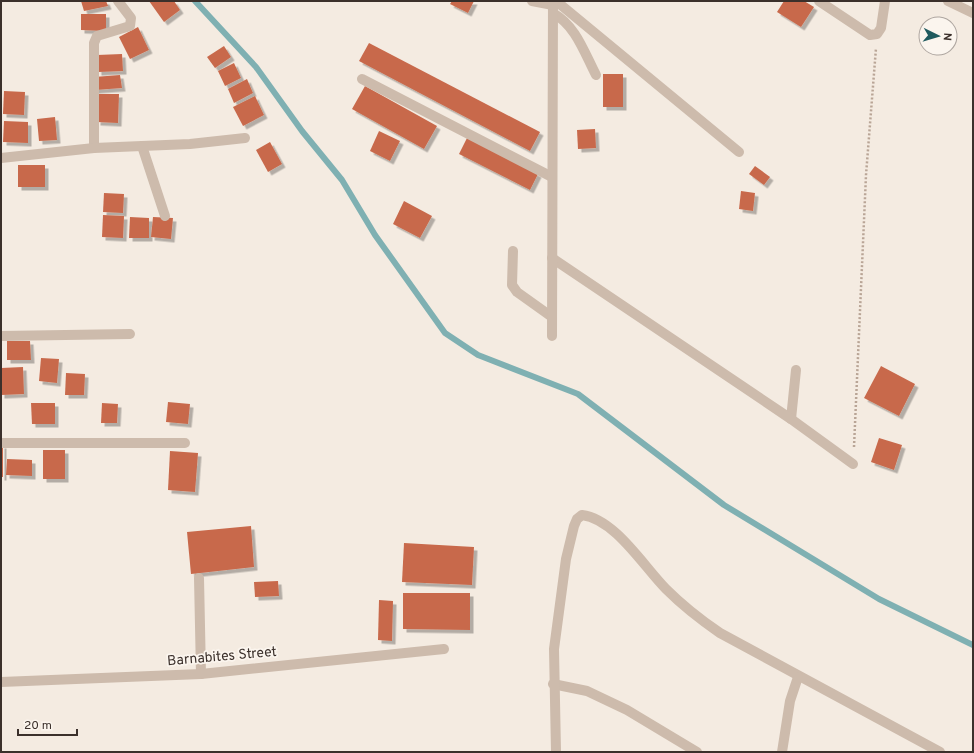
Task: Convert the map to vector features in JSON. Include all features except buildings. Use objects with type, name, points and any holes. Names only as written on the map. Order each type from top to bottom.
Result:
[{"type":"street","points":[[94,148],[94,44],[96,36],[130,26],[131,18],[118,1]]},
{"type":"street","points":[[532,1],[554,5],[739,152]]},
{"type":"street","points":[[819,1],[858,29],[870,35],[877,34],[881,28],[885,1]]},
{"type":"street","points":[[948,1],[973,13]]},
{"type":"street","points":[[554,5],[563,19],[572,28],[596,75]]},
{"type":"street","points":[[552,336],[554,5]]},
{"type":"street","points":[[362,79],[552,177]]},
{"type":"street","points":[[1,158],[94,148],[245,138]]},
{"type":"street","points":[[142,146],[165,216]]},
{"type":"street","points":[[513,251],[512,285],[517,292],[552,317]]},
{"type":"street","points":[[552,258],[791,419],[853,464]]},
{"type":"street","points":[[1,336],[130,334]]},
{"type":"street","points":[[791,419],[796,370]]},
{"type":"street","points":[[1,443],[185,443]]},
{"type":"street","points":[[556,752],[553,684],[554,649],[566,559],[574,526],[577,519],[582,515],[591,516],[616,534],[665,588],[692,613],[720,633],[798,677],[940,752]]},
{"type":"street","points":[[199,578],[201,674]]},
{"type":"street","name":"Barnabites Street","points":[[1,682],[201,674],[444,649]]},
{"type":"street","points":[[782,752],[790,701],[798,677]]},
{"type":"street","points":[[553,684],[587,691],[628,710],[697,752]]},
{"type":"path","points":[[853,464],[866,175],[877,34]]},
{"type":"waterway","points":[[195,1],[256,67],[302,131],[342,180],[375,235],[445,333],[478,355],[578,394],[724,505],[879,599],[973,645]]}]
